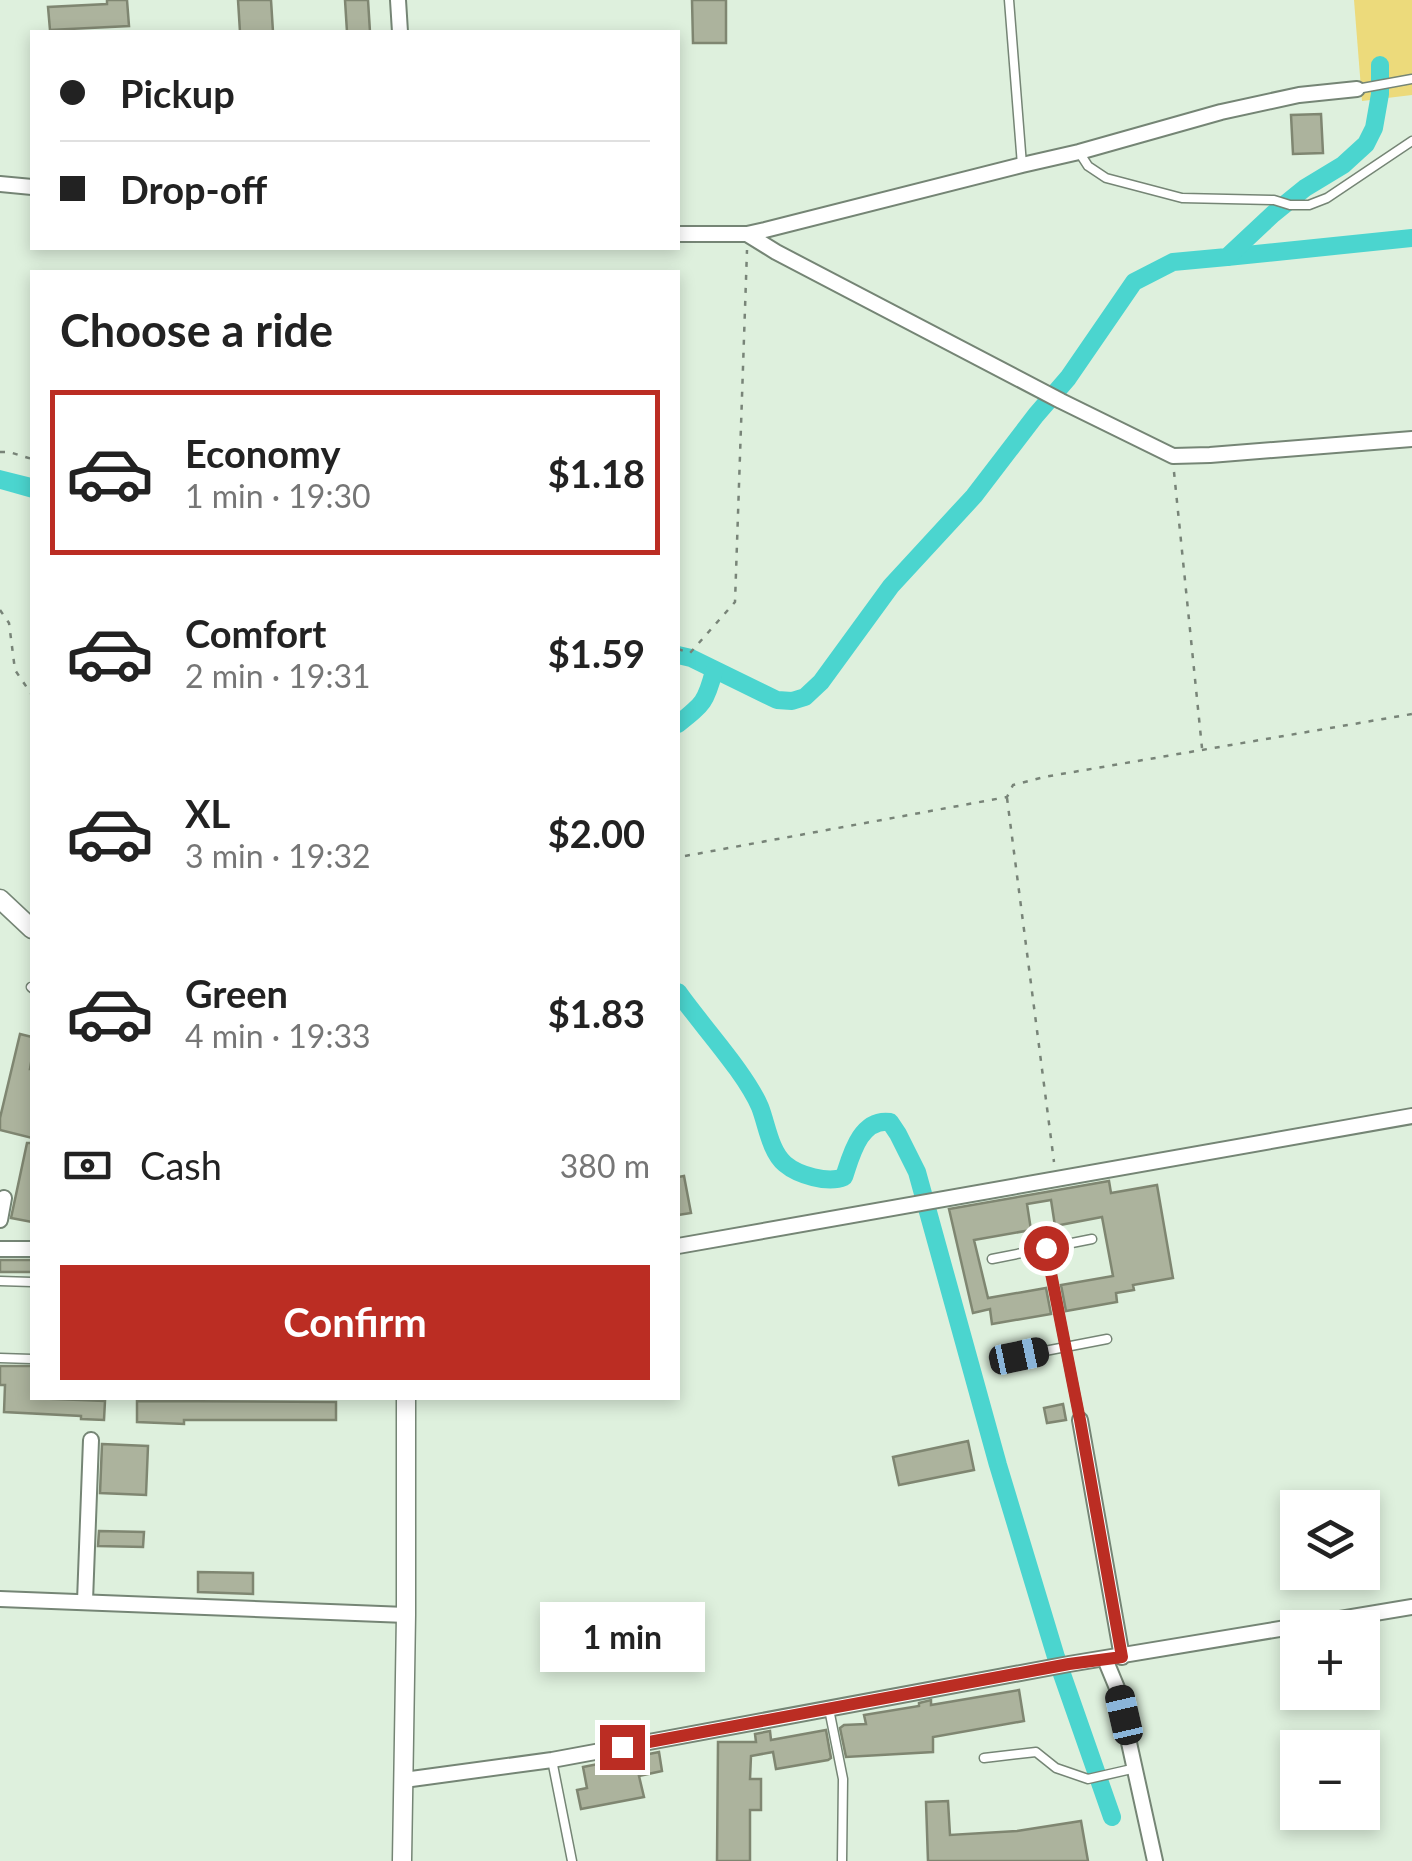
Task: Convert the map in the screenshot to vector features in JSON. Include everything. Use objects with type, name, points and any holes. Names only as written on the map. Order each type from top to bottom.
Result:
[{"type":"street","points":[[398,0],[400,30]]},
{"type":"street","points":[[680,234],[748,234],[1240,108],[1299,95],[1357,89]]},
{"type":"street","points":[[0,184],[30,187]]},
{"type":"street","points":[[748,234],[1173,456],[1412,438]]},
{"type":"street","points":[[0,900],[30,927]]},
{"type":"street","points":[[680,1246],[1412,1116]]},
{"type":"street","points":[[0,1220],[4,1198]]},
{"type":"street","points":[[0,1248],[30,1249]]},
{"type":"street","points":[[402,1861],[406,1400]]},
{"type":"street","points":[[1080,1420],[1122,1657]]},
{"type":"street","points":[[85,1601],[90,1440]]},
{"type":"street","points":[[0,1598],[406,1615]]},
{"type":"street","points":[[404,1780],[552,1760],[1069,1664],[1412,1606]]},
{"type":"street","points":[[1105,1659],[1117,1688],[1155,1861]]},
{"type":"lane","points":[[1009,0],[1022,164]]},
{"type":"lane","points":[[1357,89],[1412,80]]},
{"type":"lane","points":[[1079,152],[1088,166],[1106,178],[1153,191],[1182,198],[1274,200],[1290,205],[1327,198],[1412,141]]},
{"type":"lane","points":[[992,1258],[1092,1239]]},
{"type":"lane","points":[[1046,1248],[1080,1420]]},
{"type":"lane","points":[[0,1282],[30,1282]]},
{"type":"lane","points":[[1019,1356],[1107,1339]]},
{"type":"lane","points":[[0,1358],[30,1359]]},
{"type":"lane","points":[[828,1709],[842,1778],[842,1861]]},
{"type":"lane","points":[[984,1758],[1036,1752],[1056,1768],[1088,1779],[1136,1768]]},
{"type":"lane","points":[[552,1760],[572,1861]]},
{"type":"path","points":[[680,650],[690,652],[735,602],[748,234]]},
{"type":"path","points":[[0,452],[30,458]]},
{"type":"path","points":[[1173,456],[1202,749]]},
{"type":"path","points":[[0,610],[9,623],[15,670],[30,692]]},
{"type":"path","points":[[1056,1178],[1007,814],[1007,797],[1013,785],[1412,714]]},
{"type":"path","points":[[684,856],[1007,797]]},
{"type":"shaded area","points":[[1354,0],[1412,0],[1412,95],[1362,101]]},
{"type":"water","points":[[0,470],[30,478],[30,497],[0,489]]},
{"type":"building","points":[[107,0],[127,0],[129,26],[50,30],[48,7],[107,4]]},
{"type":"building","points":[[238,0],[271,0],[273,30],[240,30]]},
{"type":"building","points":[[345,0],[368,0],[370,30],[347,30]]},
{"type":"building","points":[[692,0],[726,0],[726,43],[693,43]]},
{"type":"building","points":[[1321,114],[1323,153],[1293,154],[1291,115]]},
{"type":"building","points":[[20,1034],[30,1036],[30,1138],[0,1130]]},
{"type":"building","points":[[27,1143],[30,1143],[30,1222],[11,1218]]},
{"type":"building","points":[[684,1176],[691,1213],[680,1215],[680,1177]]},
{"type":"building","points":[[1109,1181],[1111,1193],[1157,1185],[1173,1278],[1133,1285],[1134,1290],[1116,1293],[1117,1302],[1066,1311],[1061,1285],[1113,1276],[1102,1217],[1055,1226],[1051,1200],[1027,1204],[1031,1230],[974,1240],[988,1298],[1046,1288],[1051,1314],[992,1324],[990,1309],[973,1313],[949,1209]]},
{"type":"building","points":[[0,1260],[30,1260],[30,1272],[0,1272]]},
{"type":"building","points":[[0,1366],[30,1366],[30,1400],[105,1401],[104,1420],[4,1412],[5,1385],[0,1385]]},
{"type":"building","points":[[137,1401],[336,1402],[336,1420],[137,1422]]},
{"type":"building","points":[[1063,1404],[1066,1420],[1047,1423],[1044,1408]]},
{"type":"building","points":[[968,1441],[974,1470],[899,1485],[893,1457]]},
{"type":"building","points":[[102,1444],[148,1446],[146,1495],[100,1493]]},
{"type":"building","points":[[99,1531],[144,1532],[143,1547],[98,1546]]},
{"type":"building","points":[[198,1572],[253,1573],[253,1594],[198,1592]]},
{"type":"building","points":[[1019,1690],[1024,1721],[933,1737],[933,1752],[846,1757],[840,1728],[866,1724],[864,1715],[919,1706],[931,1700],[931,1705]]},
{"type":"building","points":[[826,1730],[831,1758],[828,1760],[776,1769],[773,1752],[751,1756],[750,1779],[761,1779],[761,1810],[750,1810],[750,1861],[717,1861],[718,1742],[756,1742],[755,1734],[770,1731],[771,1740]]},
{"type":"building","points":[[659,1752],[662,1771],[639,1776],[644,1797],[581,1809],[577,1790],[587,1788],[583,1767]]},
{"type":"building","points":[[948,1801],[950,1835],[1017,1831],[1081,1821],[1088,1861],[928,1861],[926,1802]]},
{"type":"waterway","points":[[680,655],[777,700],[805,697],[821,682],[891,586],[974,496],[1068,378],[1134,282],[1173,262],[1227,257],[1273,214],[1366,144],[1374,128],[1380,65]]},
{"type":"waterway","points":[[1227,257],[1412,238]]},
{"type":"waterway","points":[[680,722],[702,702],[714,671]]},
{"type":"waterway","points":[[680,995],[744,1079],[760,1107],[776,1152],[791,1168],[822,1179],[844,1177],[858,1140],[871,1126],[890,1122],[898,1134],[917,1172],[1056,1657],[1112,1817]]},
{"type":"route","points":[[622,1747],[1122,1657],[1046,1248]]}]
